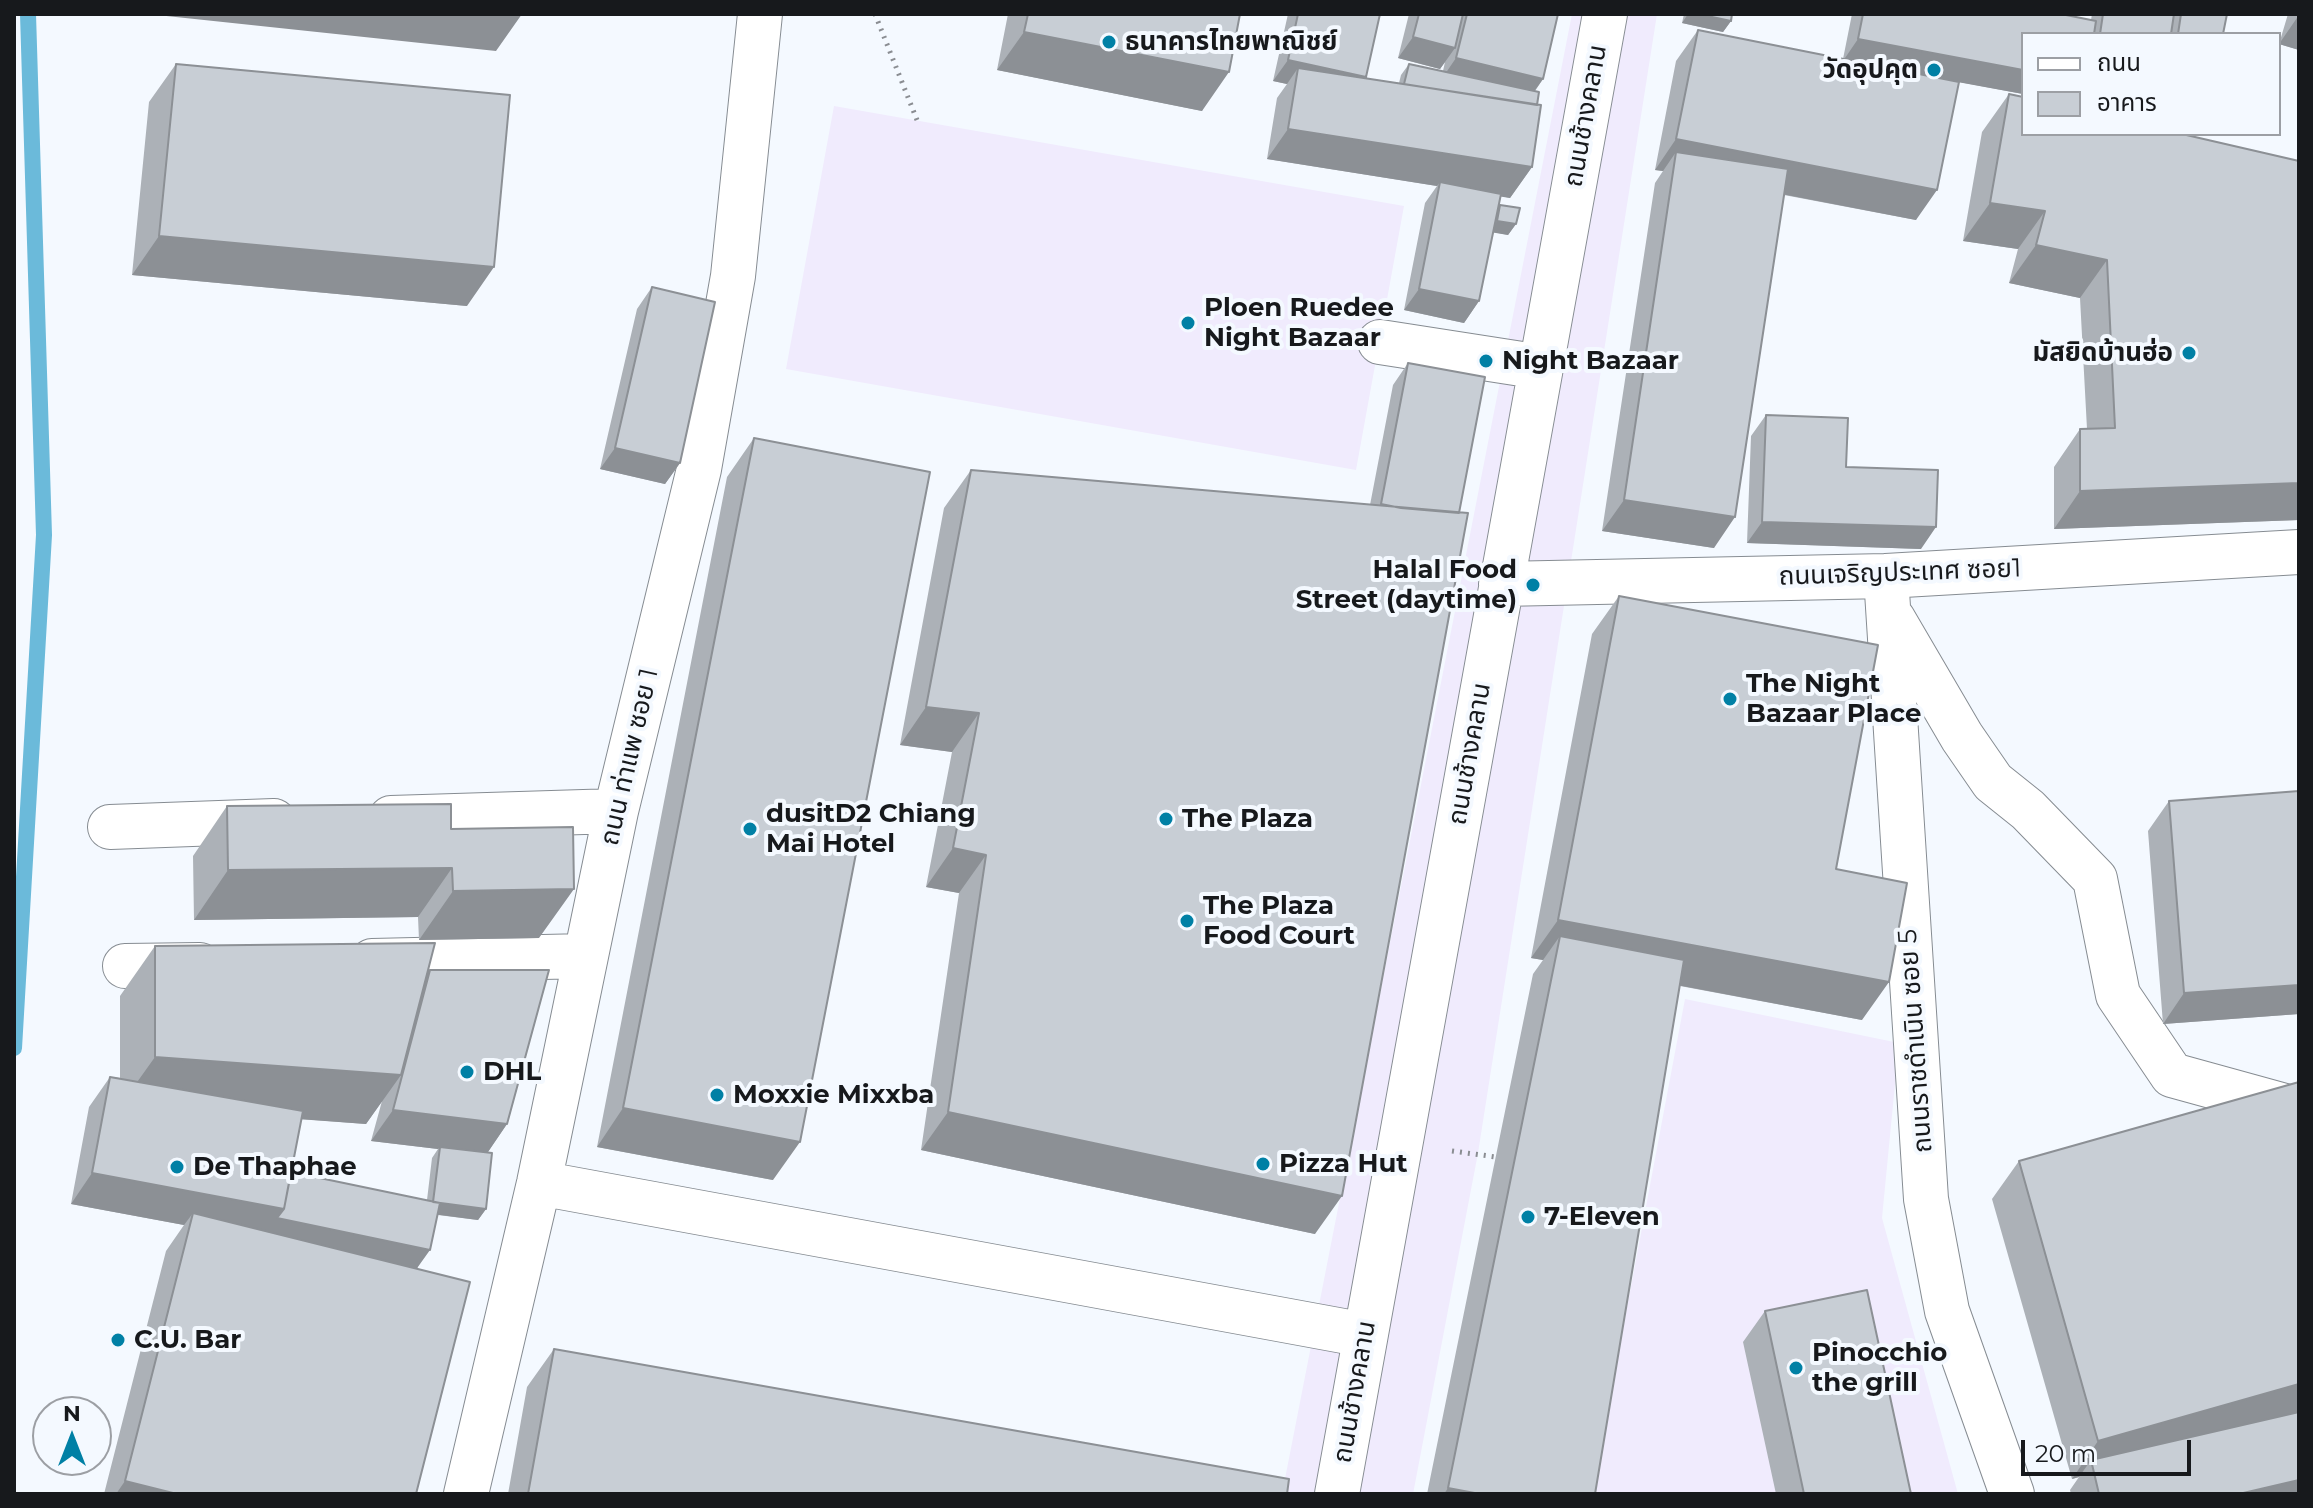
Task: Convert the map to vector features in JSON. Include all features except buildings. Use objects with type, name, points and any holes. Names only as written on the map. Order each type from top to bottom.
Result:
[{"type":"street","name":"ถนน ท่าแพ ซอย 1","points":[[466,1494],[539,1183],[616,811],[699,469],[733,276],[760,14]]},
{"type":"street","name":"ถนนช้างคลาน","points":[[1337,1494],[1605,14]]},
{"type":"street","points":[[1380,342],[1541,367]]},
{"type":"street","name":"ถนนเจริญประเทศ ซอย1","points":[[1501,584],[1886,593],[2299,552]]},
{"type":"street","points":[[1886,593],[1962,737],[1993,782],[2028,810],[2095,879],[2118,995],[2172,1075],[2299,1110]]},
{"type":"street","name":"ถนนราชดำเนิน ซอย 5","points":[[1886,593],[1926,1199],[1947,1311],[2012,1494]]},
{"type":"street","points":[[110,827],[616,811]]},
{"type":"street","points":[[331,962],[586,956]]},
{"type":"street","points":[[125,966],[236,964]]},
{"type":"street","points":[[539,1183],[1365,1335]]},
{"type":"path","points":[[875,14],[917,120]]},
{"type":"shaded area","points":[[1572,14],[1657,14],[1478,1153],[1413,1494],[1282,1494]]},
{"type":"shaded area","points":[[834,106],[1404,206],[1356,470],[786,369]]},
{"type":"shaded area","points":[[1685,999],[1899,1043],[1882,1218],[1958,1494],[1592,1494]]},
{"type":"waterway","points":[[14,1048],[44,535],[28,14]]},
{"type":"place","name":"ธนาคารไทยพาณิชย์","points":[[1109,42]]},
{"type":"place","name":"วัดอุปคุต","points":[[1934,70]]},
{"type":"place","name":"Ploen Ruedee Night Bazaar","points":[[1188,323]]},
{"type":"place","name":"มัสยิดบ้านฮ่อ","points":[[2189,353]]},
{"type":"place","name":"Night Bazaar","points":[[1486,361]]},
{"type":"place","name":"Halal Food Street (daytime)","points":[[1533,585]]},
{"type":"place","name":"The Night Bazaar Place","points":[[1730,699]]},
{"type":"place","name":"The Plaza","points":[[1166,819]]},
{"type":"place","name":"dusitD2 Chiang Mai Hotel","points":[[750,829]]},
{"type":"place","name":"The Plaza Food Court","points":[[1187,921]]},
{"type":"place","name":"DHL","points":[[467,1072]]},
{"type":"place","name":"Moxxie Mixxba","points":[[717,1095]]},
{"type":"place","name":"Pizza Hut","points":[[1263,1164]]},
{"type":"place","name":"De Thaphae","points":[[177,1167]]},
{"type":"place","name":"7-Eleven","points":[[1528,1217]]},
{"type":"place","name":"C.U. Bar","points":[[118,1340]]},
{"type":"place","name":"Pinocchio the grill","points":[[1796,1368]]}]
